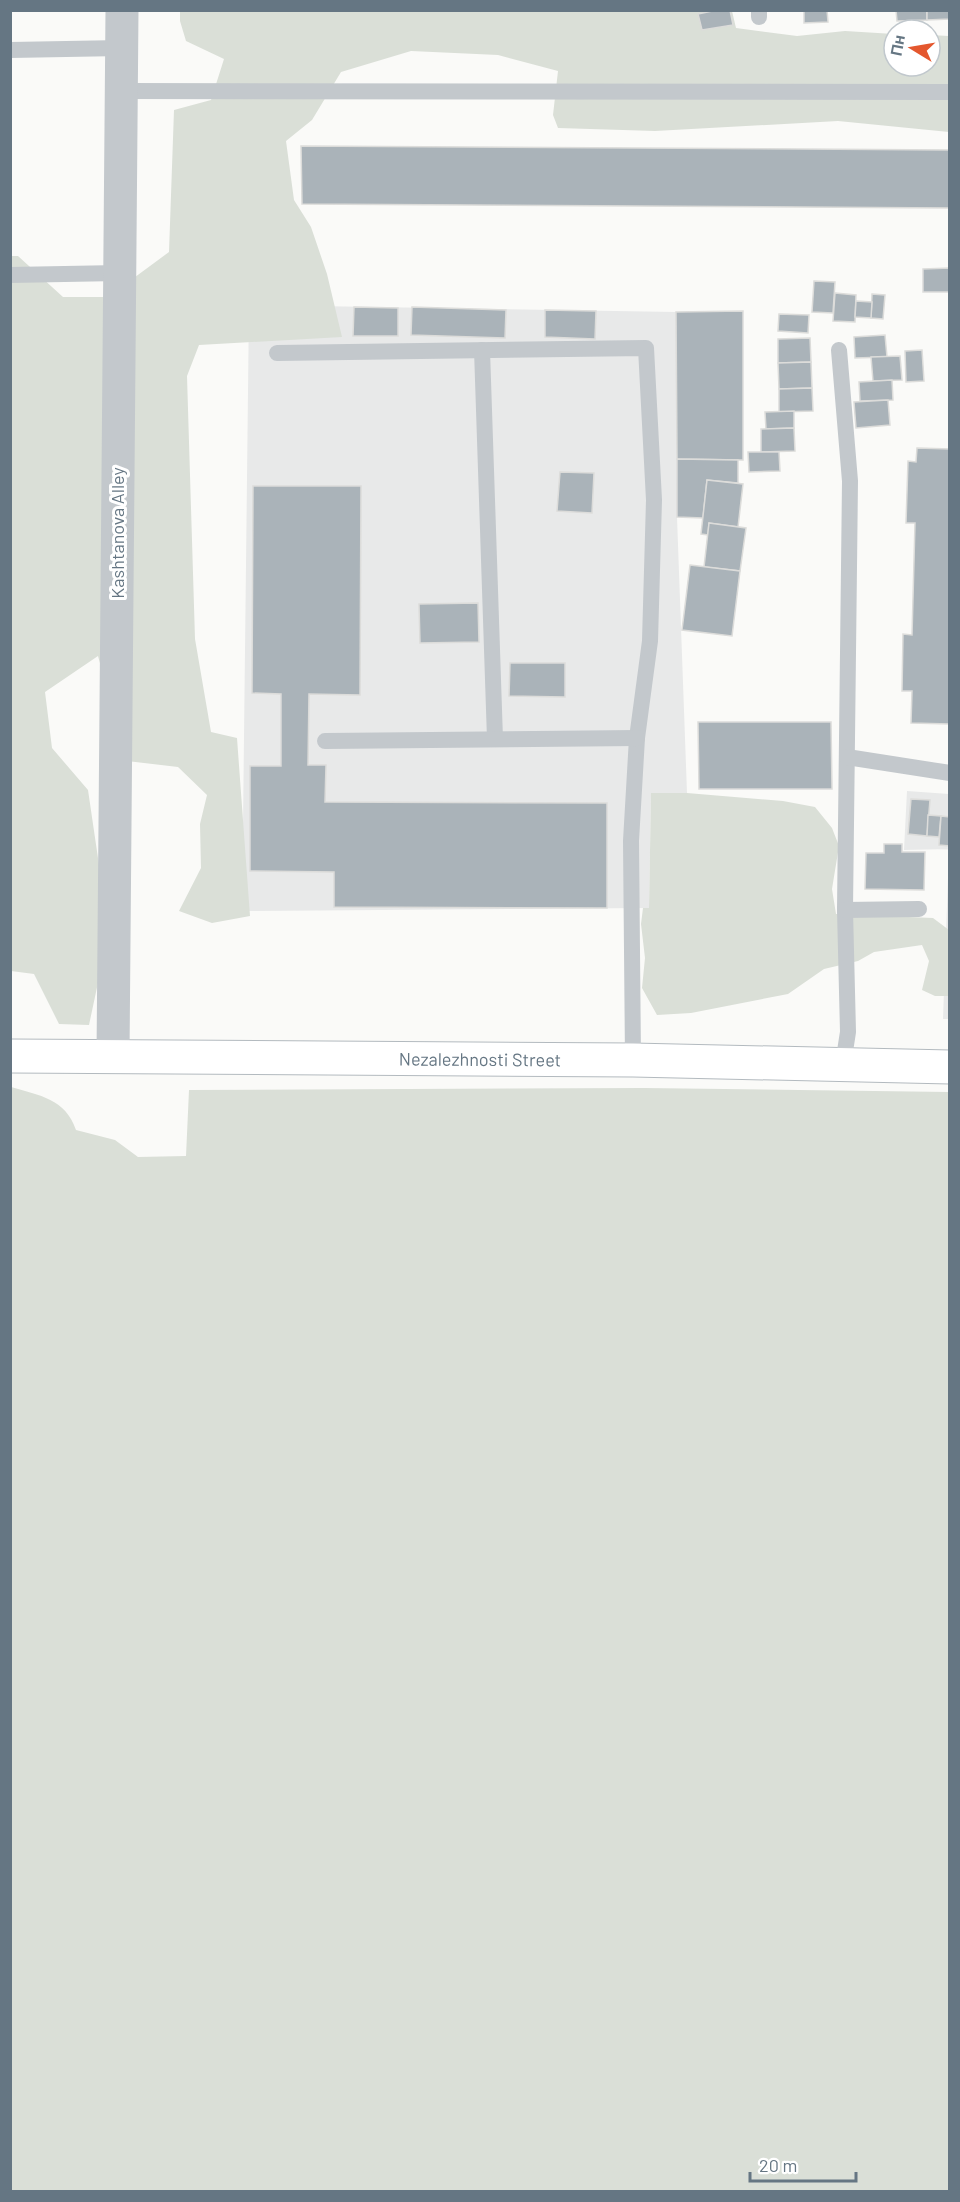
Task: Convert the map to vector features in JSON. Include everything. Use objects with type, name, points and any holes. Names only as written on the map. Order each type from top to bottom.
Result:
[{"type":"main road","name":"Nezalezhnosti Street","points":[[10,1056],[633,1060],[950,1066]]},
{"type":"street","name":"Kashtanova Alley","points":[[113,1056],[122,10]]},
{"type":"lane","points":[[10,50],[122,48]]},
{"type":"lane","points":[[122,91],[950,92]]},
{"type":"lane","points":[[10,275],[118,273]]},
{"type":"lane","points":[[277,353],[646,348],[654,500],[650,641],[637,738],[631,841],[633,1060]]},
{"type":"lane","points":[[482,350],[495,739]]},
{"type":"lane","points":[[839,350],[850,481],[845,910],[848,1032],[843,1064]]},
{"type":"lane","points":[[325,741],[637,738]]},
{"type":"lane","points":[[847,758],[950,773]]},
{"type":"lane","points":[[845,910],[919,909]]},
{"type":"shaded area","points":[[180,11],[732,11],[736,28],[797,36],[845,31],[882,33],[882,78],[942,78],[942,36],[949,36],[949,132],[838,121],[655,131],[558,128],[553,115],[558,71],[498,55],[411,51],[341,72],[312,120],[286,141],[294,200],[311,227],[327,274],[342,337],[199,345],[187,376],[195,639],[211,732],[237,738],[250,916],[212,923],[179,911],[201,868],[200,824],[207,795],[178,767],[127,761],[98,656],[45,692],[52,748],[88,790],[104,899],[99,978],[89,1025],[59,1024],[34,974],[11,971],[10,256],[18,256],[63,297],[108,297],[169,252],[174,110],[211,100],[224,59],[186,41],[180,21]]},
{"type":"shaded area","points":[[249,305],[676,312],[677,517],[687,793],[651,794],[649,908],[242,911]]},
{"type":"shaded area","points":[[907,791],[949,794],[949,849],[904,850]]},
{"type":"shaded area","points":[[651,793],[687,793],[783,801],[815,807],[832,828],[839,846],[832,889],[836,914],[933,918],[949,930],[949,996],[935,996],[922,990],[929,961],[922,945],[874,952],[858,961],[824,969],[788,994],[691,1013],[657,1015],[642,988],[645,958],[641,924],[643,908],[649,908]]},
{"type":"shaded area","points":[[949,849],[949,1019],[943,1019]]},
{"type":"shaded area","points":[[11,1087],[50,1100],[65,1111],[76,1130],[115,1140],[138,1157],[186,1156],[189,1090],[644,1088],[949,1092],[949,2191],[11,2191]]},
{"type":"building","points":[[730,10],[733,25],[702,30],[698,14]]},
{"type":"building","points":[[804,10],[827,10],[828,22],[804,23]]},
{"type":"building","points":[[896,10],[927,10],[927,18],[897,18]]},
{"type":"building","points":[[927,10],[950,10],[950,19],[927,18]]},
{"type":"building","points":[[301,146],[950,150],[950,208],[302,204]]},
{"type":"building","points":[[950,268],[950,292],[923,292],[923,269]]},
{"type":"building","points":[[814,281],[835,282],[833,313],[812,312]]},
{"type":"building","points":[[835,293],[856,295],[855,322],[833,321]]},
{"type":"building","points":[[872,294],[885,295],[883,319],[871,318]]},
{"type":"building","points":[[856,301],[872,302],[871,318],[855,317]]},
{"type":"building","points":[[354,307],[398,308],[398,336],[353,336]]},
{"type":"building","points":[[412,307],[506,310],[505,338],[411,335]]},
{"type":"building","points":[[545,310],[596,311],[595,339],[545,337]]},
{"type":"building","points":[[743,311],[743,460],[677,459],[676,312]]},
{"type":"building","points":[[779,314],[809,315],[808,333],[778,331]]},
{"type":"building","points":[[885,335],[887,357],[855,358],[854,337]]},
{"type":"building","points":[[810,338],[811,362],[778,363],[778,339]]},
{"type":"building","points":[[922,350],[924,381],[906,382],[905,351]]},
{"type":"building","points":[[900,356],[902,380],[873,381],[871,357]]},
{"type":"building","points":[[811,362],[812,388],[779,389],[778,363]]},
{"type":"building","points":[[892,380],[893,400],[860,401],[859,382]]},
{"type":"building","points":[[812,388],[813,411],[779,412],[779,389]]},
{"type":"building","points":[[888,400],[890,425],[856,428],[854,402]]},
{"type":"building","points":[[794,411],[794,428],[766,429],[765,412]]},
{"type":"building","points":[[794,428],[795,451],[761,452],[761,429]]},
{"type":"building","points":[[917,448],[950,449],[950,724],[911,723],[912,691],[902,691],[903,634],[912,635],[915,523],[906,523],[908,461],[916,462]]},
{"type":"building","points":[[748,452],[779,452],[780,471],[749,472]]},
{"type":"building","points":[[677,459],[738,460],[738,483],[707,480],[703,518],[677,517]]},
{"type":"building","points":[[560,472],[594,473],[592,513],[557,511]]},
{"type":"building","points":[[707,480],[743,484],[738,527],[709,523],[708,535],[701,534]]},
{"type":"building","points":[[253,486],[361,486],[360,695],[309,694],[308,765],[326,765],[325,802],[607,803],[607,908],[334,907],[334,872],[250,871],[250,766],[281,766],[281,694],[252,693]]},
{"type":"building","points":[[709,523],[746,528],[740,571],[704,567]]},
{"type":"building","points":[[690,565],[740,571],[732,636],[682,630]]},
{"type":"building","points":[[478,603],[479,642],[420,643],[419,604]]},
{"type":"building","points":[[510,663],[565,663],[565,697],[509,696]]},
{"type":"building","points":[[698,722],[831,722],[832,789],[699,789]]},
{"type":"building","points":[[911,799],[930,800],[927,836],[908,834]]},
{"type":"building","points":[[928,815],[941,816],[939,837],[927,836]]},
{"type":"building","points":[[941,816],[950,817],[950,846],[939,845]]},
{"type":"building","points":[[884,844],[902,844],[902,852],[925,852],[924,890],[865,889],[866,853],[884,853]]}]
